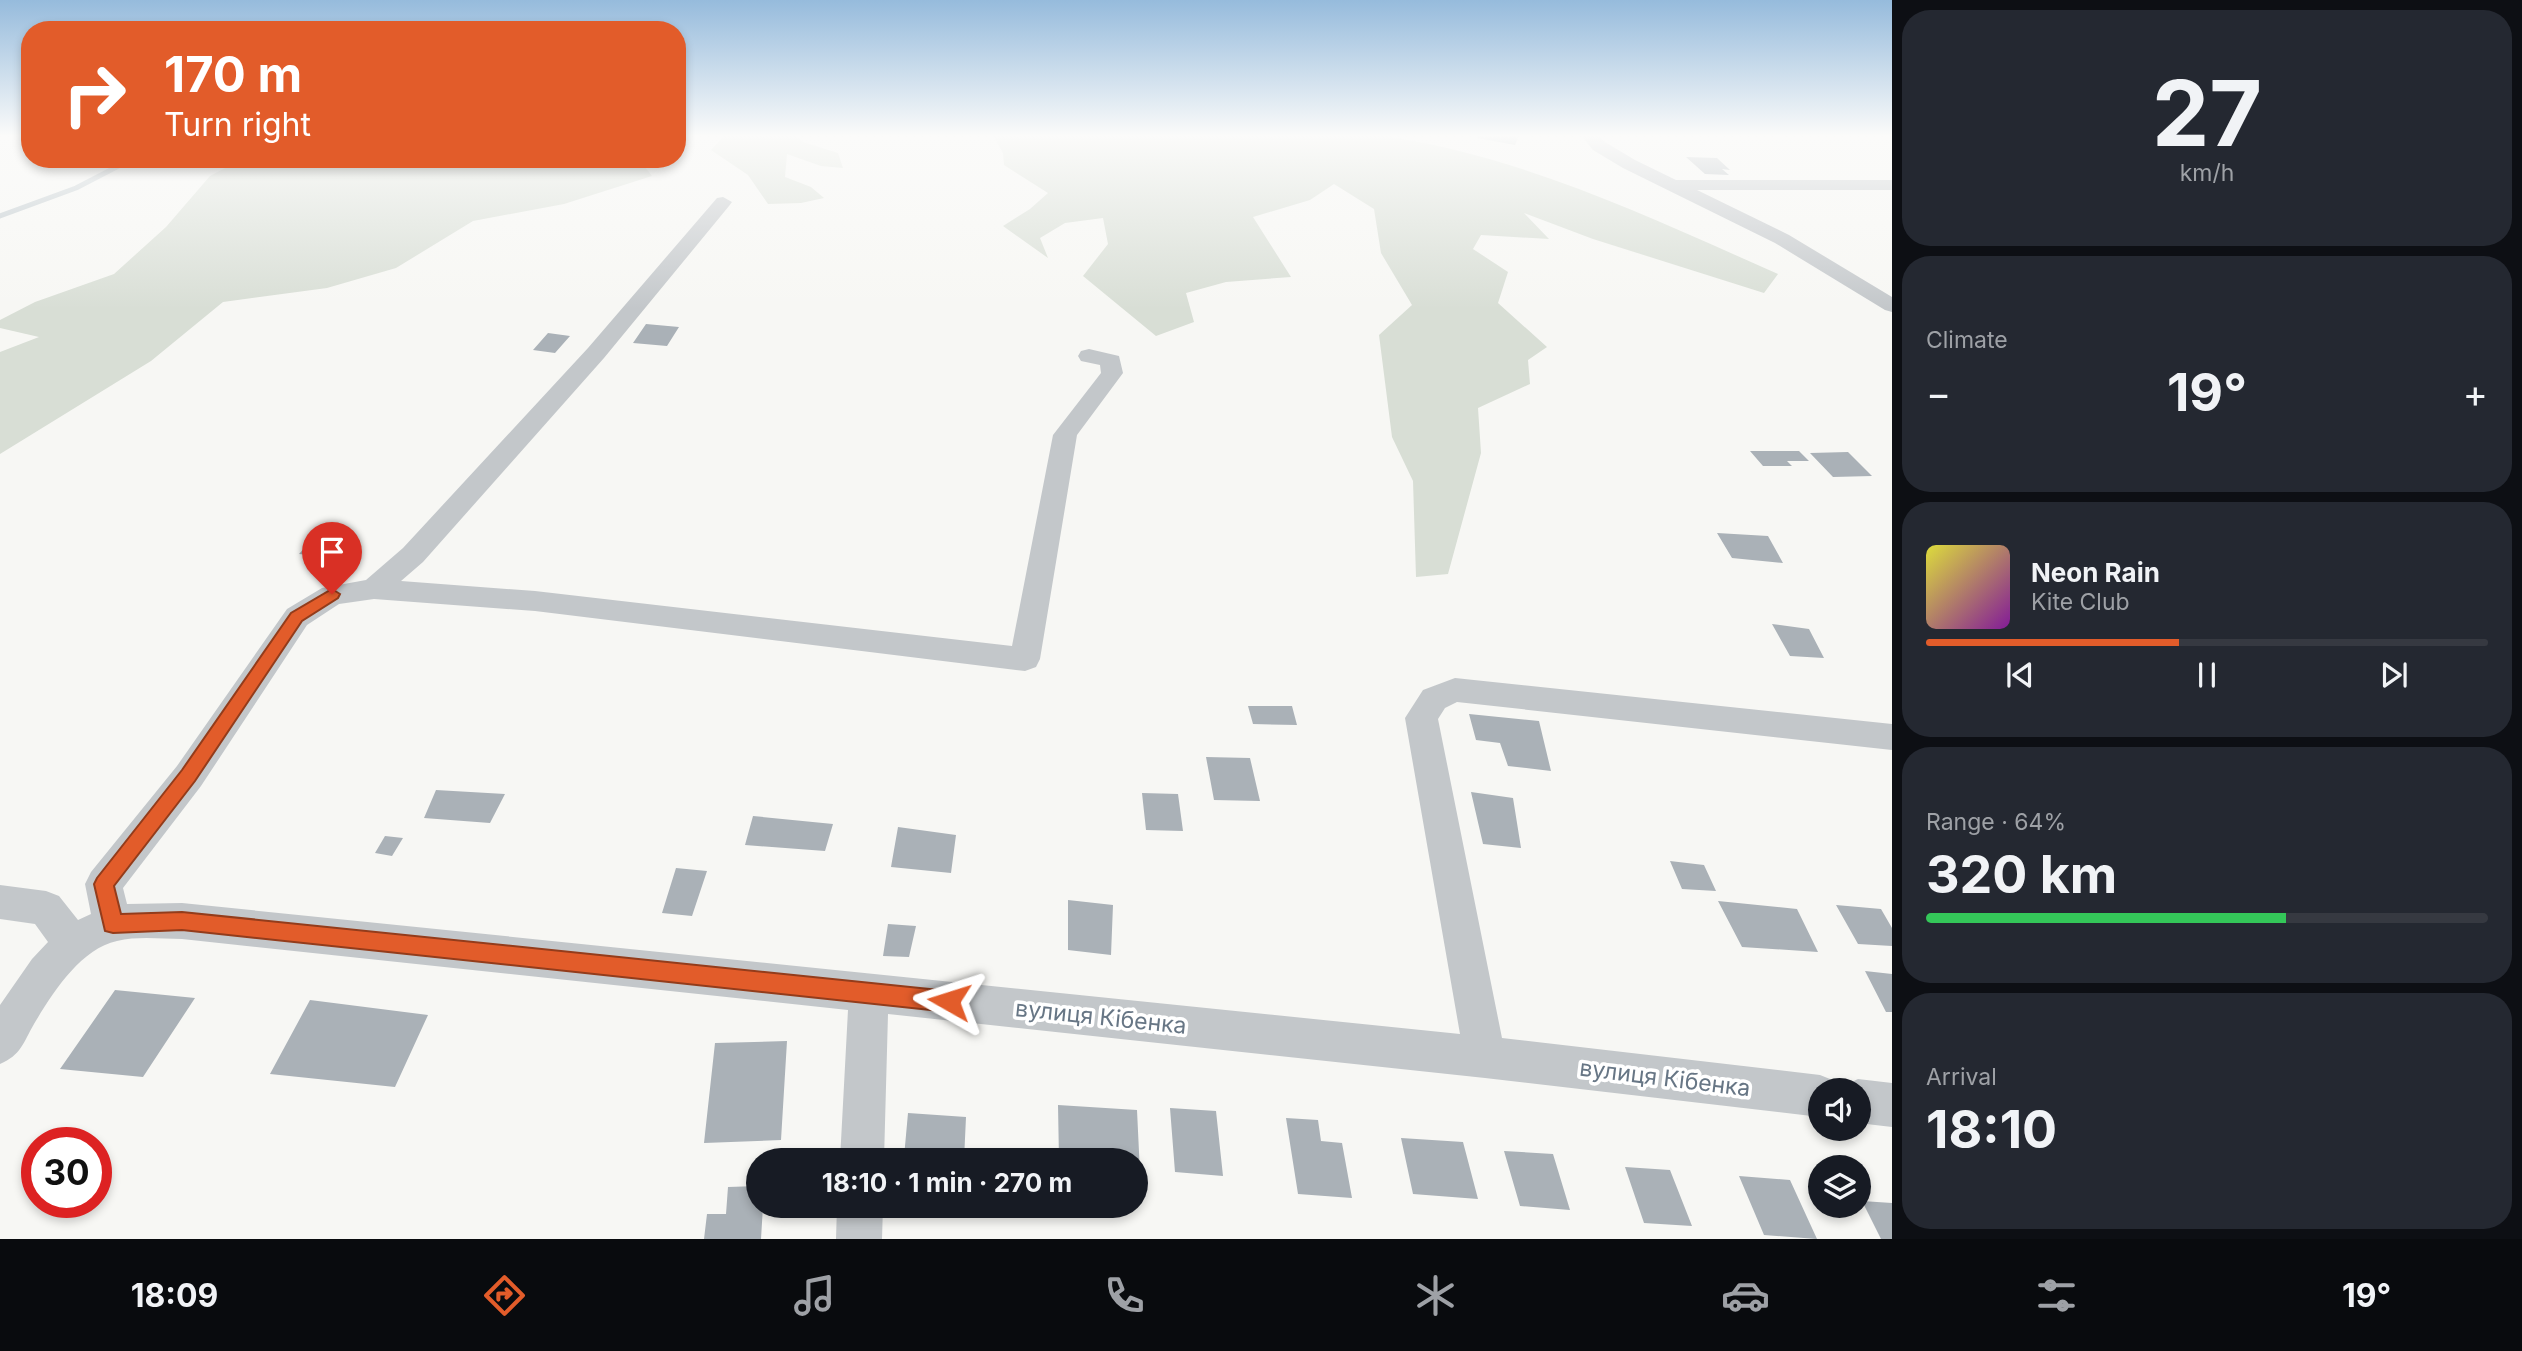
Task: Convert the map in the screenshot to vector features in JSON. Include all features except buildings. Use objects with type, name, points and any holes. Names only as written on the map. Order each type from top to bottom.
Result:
[{"type":"street","points":[[1688,193],[1782,239],[1892,306]]},
{"type":"street","points":[[374,589],[432,535],[596,353],[723,202]]},
{"type":"street","points":[[0,1043],[34,988],[92,934],[104,884],[189,776],[297,617],[332,594],[374,589],[535,601],[1025,659],[1065,435],[1111,373],[1111,361],[1089,356]]},
{"type":"street","points":[[1485,1057],[1421,718],[1434,699],[1455,690],[1892,737]]},
{"type":"street","points":[[0,902],[46,908],[92,934]]},
{"type":"street","name":"вулиця Кібенка","points":[[92,934],[182,921],[1485,1057],[1808,1095]]},
{"type":"street","points":[[863,1148],[869,993]]},
{"type":"street","points":[[1871,1103],[1892,1105]]},
{"type":"street","points":[[859,1239],[860,1218]]},
{"type":"shaded area","points":[[195,193],[599,193],[564,204],[473,221],[396,268],[327,288],[223,302],[151,361],[0,454],[0,352],[39,337],[0,328],[0,320],[35,302],[114,274],[166,227]]},
{"type":"shaded area","points":[[760,193],[818,193],[824,198],[801,203],[768,204]]},
{"type":"shaded area","points":[[1048,193],[1321,193],[1310,200],[1253,217],[1291,277],[1226,282],[1186,293],[1194,322],[1156,336],[1083,276],[1108,244],[1103,218],[1065,223],[1040,238],[1048,258],[1003,226],[1030,209]]},
{"type":"shaded area","points":[[1348,193],[1589,193],[1778,274],[1764,293],[1593,239],[1524,213],[1549,239],[1481,235],[1473,249],[1508,272],[1498,303],[1547,347],[1528,360],[1530,384],[1478,408],[1481,453],[1448,574],[1416,577],[1413,481],[1392,437],[1379,335],[1412,305],[1381,253],[1374,209]]},
{"type":"waterway","points":[[0,216],[63,193]]},
{"type":"route","points":[[332,594],[297,617],[189,776],[104,884],[113,924],[182,921],[949,1001]]}]
